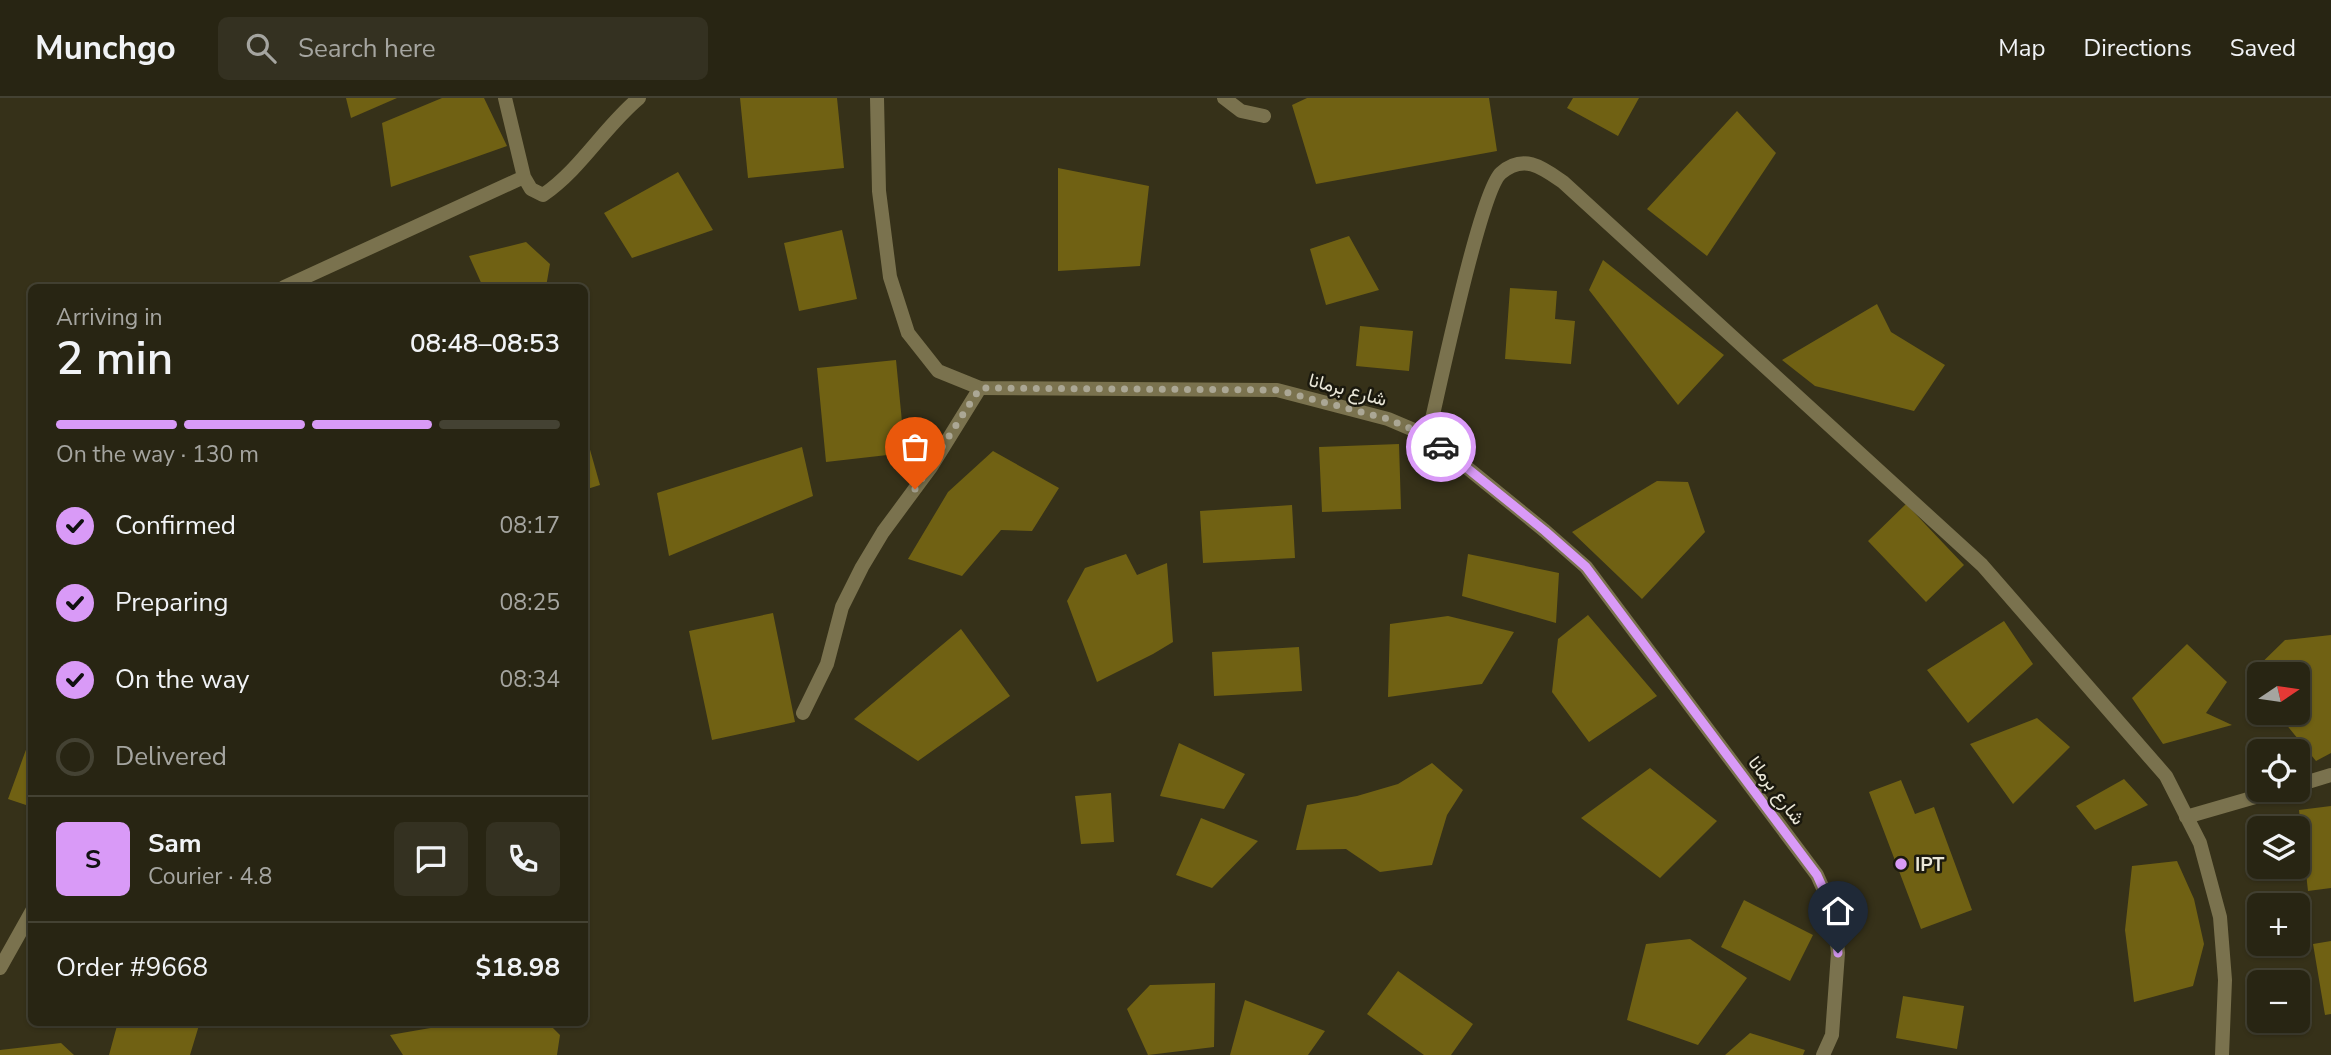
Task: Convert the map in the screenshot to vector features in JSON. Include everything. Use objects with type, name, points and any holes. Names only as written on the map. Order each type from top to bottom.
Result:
[{"type":"street","points":[[505,98],[524,177],[531,189],[543,195],[557,185],[639,98]]},
{"type":"street","name":"شارع برمانا","points":[[877,98],[879,191],[890,277],[908,333],[939,371],[980,388],[1277,390],[1388,419],[1428,436],[1586,567],[1817,875],[1834,913],[1838,953],[1832,1035],[1823,1055]]},
{"type":"street","points":[[1224,98],[1241,111],[1264,116]]},
{"type":"street","points":[[1428,436],[1472,253],[1491,189],[1500,174],[1518,164],[1538,164],[1574,191],[1982,565],[2166,776],[2200,844],[2220,918],[2225,980],[2222,1055]]},
{"type":"street","points":[[291,284],[524,177]]},
{"type":"street","points":[[803,713],[827,664],[842,607],[862,567],[883,532],[931,467],[980,388]]},
{"type":"street","points":[[2310,781],[2331,775]]},
{"type":"street","points":[[2186,817],[2247,799]]},
{"type":"street","points":[[0,968],[28,917]]},
{"type":"building","points":[[346,98],[397,98],[351,118]]},
{"type":"building","points":[[442,98],[484,98],[507,146],[391,187],[382,123]]},
{"type":"building","points":[[740,98],[837,98],[844,168],[748,178]]},
{"type":"building","points":[[1307,98],[1489,98],[1497,151],[1316,184],[1292,105]]},
{"type":"building","points":[[1573,98],[1639,98],[1618,136],[1567,108]]},
{"type":"building","points":[[1737,111],[1776,153],[1707,256],[1647,209]]},
{"type":"building","points":[[1058,168],[1149,186],[1140,266],[1058,271]]},
{"type":"building","points":[[678,172],[713,230],[632,258],[604,213]]},
{"type":"building","points":[[842,230],[857,299],[799,311],[784,243]]},
{"type":"building","points":[[1349,236],[1379,290],[1326,305],[1310,249]]},
{"type":"building","points":[[526,242],[550,264],[547,284],[482,284],[469,256]]},
{"type":"building","points":[[1603,260],[1724,355],[1678,405],[1589,290]]},
{"type":"building","points":[[1510,288],[1557,291],[1555,319],[1575,321],[1571,364],[1505,359]]},
{"type":"building","points":[[1877,304],[1891,332],[1945,365],[1914,411],[1815,386],[1782,360]]},
{"type":"building","points":[[1360,326],[1413,331],[1409,371],[1356,366]]},
{"type":"building","points":[[896,360],[905,453],[826,462],[817,368]]},
{"type":"building","points":[[588,443],[600,485],[588,489]]},
{"type":"building","points":[[1399,444],[1401,509],[1322,512],[1319,447]]},
{"type":"building","points":[[802,447],[813,496],[669,556],[657,493]]},
{"type":"building","points":[[993,451],[1059,488],[1032,531],[1001,530],[962,576],[908,559],[948,492]]},
{"type":"building","points":[[1657,481],[1688,482],[1705,532],[1642,599],[1572,532]]},
{"type":"building","points":[[1906,504],[1964,565],[1926,602],[1868,541]]},
{"type":"building","points":[[1292,505],[1295,558],[1203,563],[1200,511]]},
{"type":"building","points":[[1126,554],[1137,575],[1167,563],[1173,642],[1097,682],[1067,601],[1085,568]]},
{"type":"building","points":[[1468,554],[1559,573],[1556,623],[1462,596]]},
{"type":"building","points":[[773,613],[795,722],[712,740],[689,631]]},
{"type":"building","points":[[1588,615],[1657,696],[1589,742],[1552,692],[1558,639]]},
{"type":"building","points":[[1448,616],[1514,632],[1482,684],[1388,697],[1390,624]]},
{"type":"building","points":[[2004,621],[2033,664],[1968,723],[1927,670]]},
{"type":"building","points":[[961,629],[1010,696],[918,761],[854,719]]},
{"type":"building","points":[[2331,635],[2331,753],[2316,761],[2310,754],[2310,739],[2298,739],[2287,725],[2310,725],[2310,662],[2262,662],[2285,640]]},
{"type":"building","points":[[2187,644],[2227,682],[2206,713],[2232,725],[2163,744],[2132,698]]},
{"type":"building","points":[[1299,647],[1302,691],[1214,696],[1212,652]]},
{"type":"building","points":[[2037,718],[2070,747],[2013,804],[1970,744]]},
{"type":"building","points":[[1179,743],[1245,774],[1224,809],[1160,796]]},
{"type":"building","points":[[28,744],[28,806],[8,799]]},
{"type":"building","points":[[1432,763],[1463,790],[1447,815],[1432,865],[1380,872],[1346,849],[1296,850],[1307,805],[1357,796],[1398,784]]},
{"type":"building","points":[[1650,768],[1717,821],[1660,878],[1581,818]]},
{"type":"building","points":[[2124,779],[2148,805],[2095,830],[2076,806]]},
{"type":"building","points":[[1901,780],[1915,814],[1934,807],[1972,910],[1921,929],[1869,792]]},
{"type":"building","points":[[1111,793],[1114,842],[1081,844],[1075,796]]},
{"type":"building","points":[[2331,806],[2331,888],[2308,891],[2310,816],[2300,816],[2299,810]]},
{"type":"building","points":[[1201,818],[1258,841],[1212,888],[1176,875]]},
{"type":"building","points":[[2177,861],[2194,899],[2204,944],[2193,986],[2134,1002],[2125,930],[2132,866]]},
{"type":"building","points":[[1744,900],[1813,935],[1790,981],[1721,947]]},
{"type":"building","points":[[1690,939],[1747,978],[1698,1045],[1627,1020],[1646,944]]},
{"type":"building","points":[[2331,941],[2331,1014],[2325,1015],[2313,944]]},
{"type":"building","points":[[1398,971],[1473,1024],[1451,1055],[1424,1055],[1367,1014]]},
{"type":"building","points":[[1215,983],[1214,1047],[1148,1055],[1127,1009],[1150,985]]},
{"type":"building","points":[[1903,996],[1964,1006],[1957,1049],[1896,1038]]},
{"type":"building","points":[[1245,1000],[1325,1031],[1308,1055],[1230,1055]]},
{"type":"building","points":[[117,1026],[199,1026],[190,1055],[109,1055]]},
{"type":"building","points":[[442,1026],[551,1026],[560,1035],[557,1055],[403,1055],[390,1035]]},
{"type":"building","points":[[1750,1033],[1805,1050],[1803,1055],[1725,1055]]},
{"type":"building","points":[[61,1043],[74,1055],[0,1055],[0,1050]]},
{"type":"way so far","points":[[915,489],[980,388],[1277,390],[1388,419],[1428,436],[1441,447]]},
{"type":"place","name":"IPT","points":[[1901,864]]},
{"type":"route","points":[[1441,447],[1586,567],[1817,875],[1834,913],[1838,953]]}]
